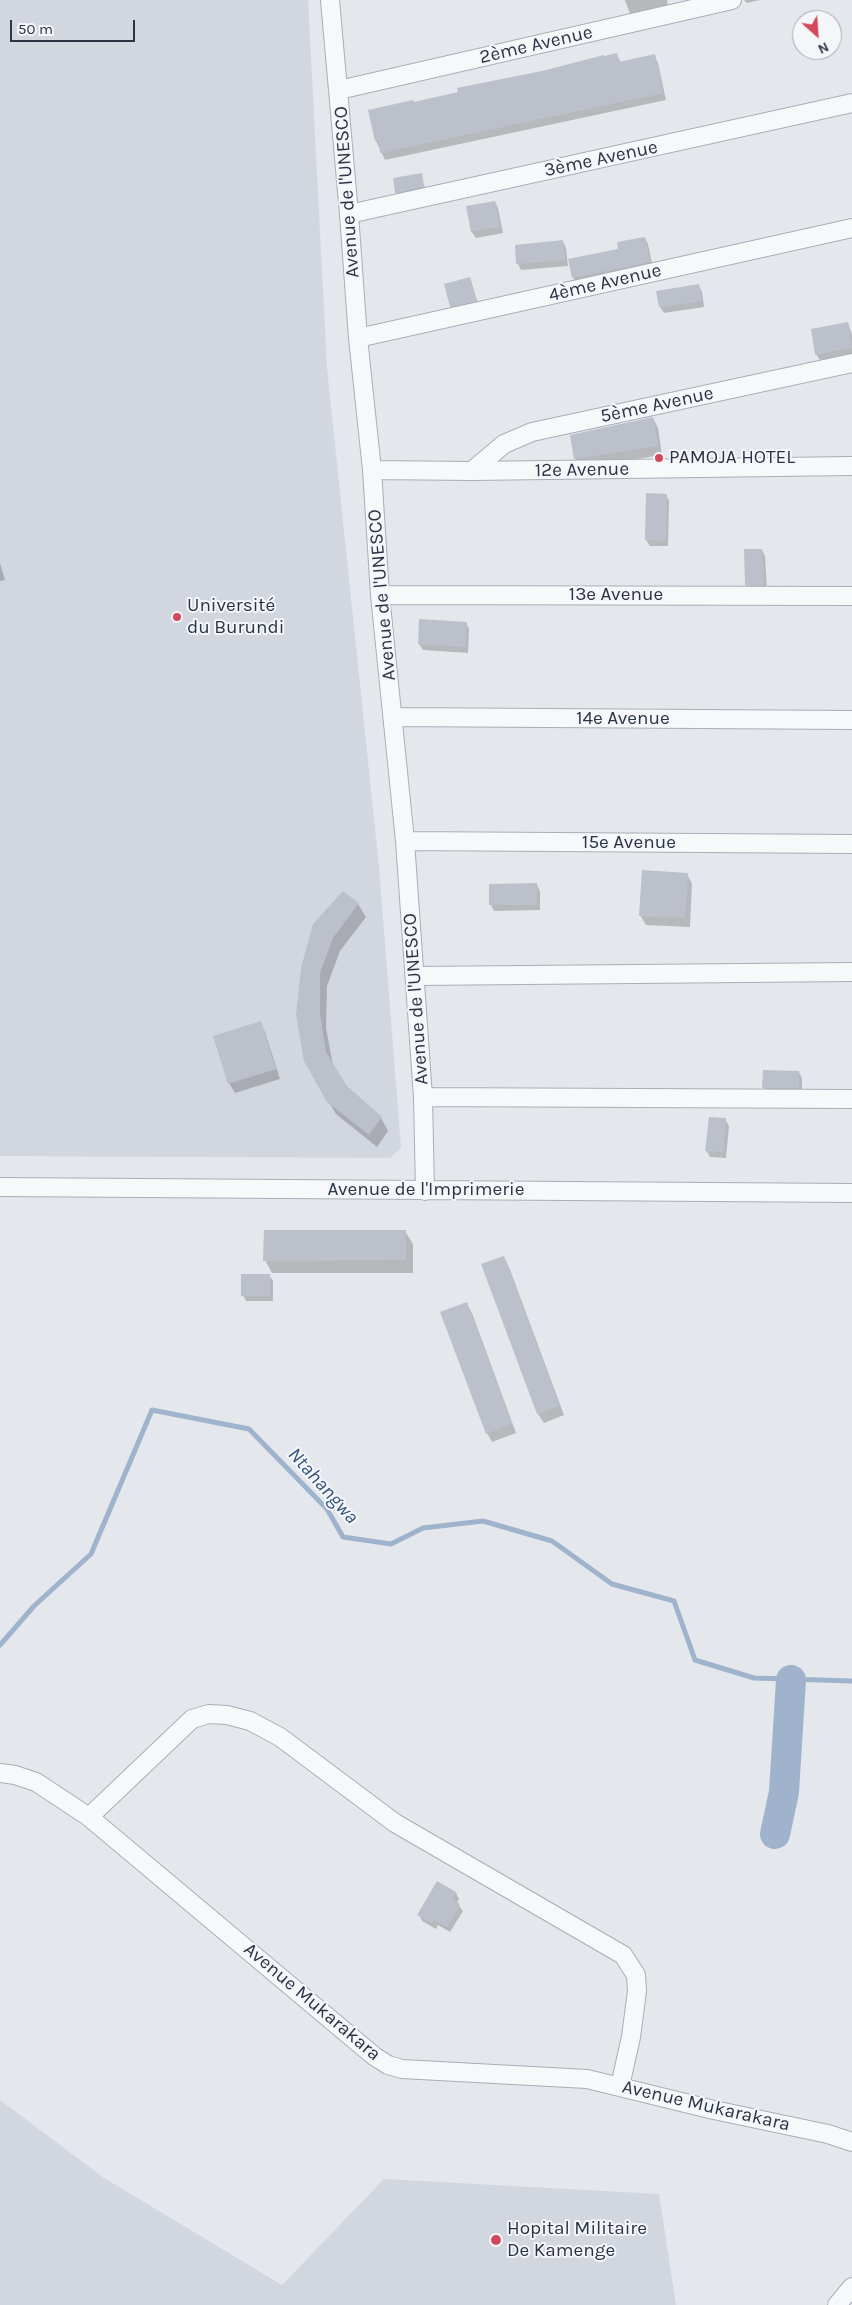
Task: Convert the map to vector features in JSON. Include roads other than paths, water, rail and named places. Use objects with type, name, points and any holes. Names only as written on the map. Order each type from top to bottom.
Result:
[{"type":"street","name":"Avenue de l'UNESCO","points":[[330,0],[350,214],[358,338],[372,470],[380,595],[394,717],[416,976],[423,1097],[425,1191]]},
{"type":"street","name":"2ème Avenue","points":[[339,90],[732,0]]},
{"type":"street","name":"3ème Avenue","points":[[350,214],[852,103]]},
{"type":"street","name":"4ème Avenue","points":[[358,338],[852,228]]},
{"type":"street","name":"5ème Avenue","points":[[472,471],[504,444],[532,432],[852,362]]},
{"type":"street","name":"12e Avenue","points":[[372,470],[472,471],[852,466]]},
{"type":"street","name":"13e Avenue","points":[[380,595],[852,596]]},
{"type":"street","name":"14e Avenue","points":[[394,717],[852,720]]},
{"type":"street","name":"15e Avenue","points":[[405,841],[852,844]]},
{"type":"street","points":[[416,976],[852,972]]},
{"type":"street","points":[[423,1097],[852,1099]]},
{"type":"street","name":"Avenue de l'Imprimerie","points":[[0,1187],[852,1193]]},
{"type":"street","points":[[89,1817],[192,1719],[209,1714],[227,1715],[250,1721],[280,1737],[394,1823],[623,1955],[636,1975],[637,1990],[631,2037],[620,2086]]},
{"type":"street","name":"Avenue Mukarakara","points":[[0,1773],[36,1782],[89,1817],[374,2056],[388,2065],[402,2069],[568,2077],[620,2086],[706,2108],[828,2134],[852,2142]]},
{"type":"street","points":[[837,2305],[852,2287]]},
{"type":"waterway","name":"Ntahangwa","points":[[0,1645],[34,1606],[91,1554],[152,1410],[249,1429],[327,1509],[343,1537],[391,1544],[423,1528],[483,1521],[552,1541],[612,1584],[674,1601],[695,1660],[754,1678],[852,1681]]},
{"type":"waterway","points":[[775,1834],[784,1792],[791,1680]]},
{"type":"place","name":"PAMOJA HOTEL","points":[[659,458]]},
{"type":"place","name":"Université du Burundi","points":[[177,617]]},
{"type":"place","name":"Hopital Militaire De Kamenge","points":[[496,2240]]}]
